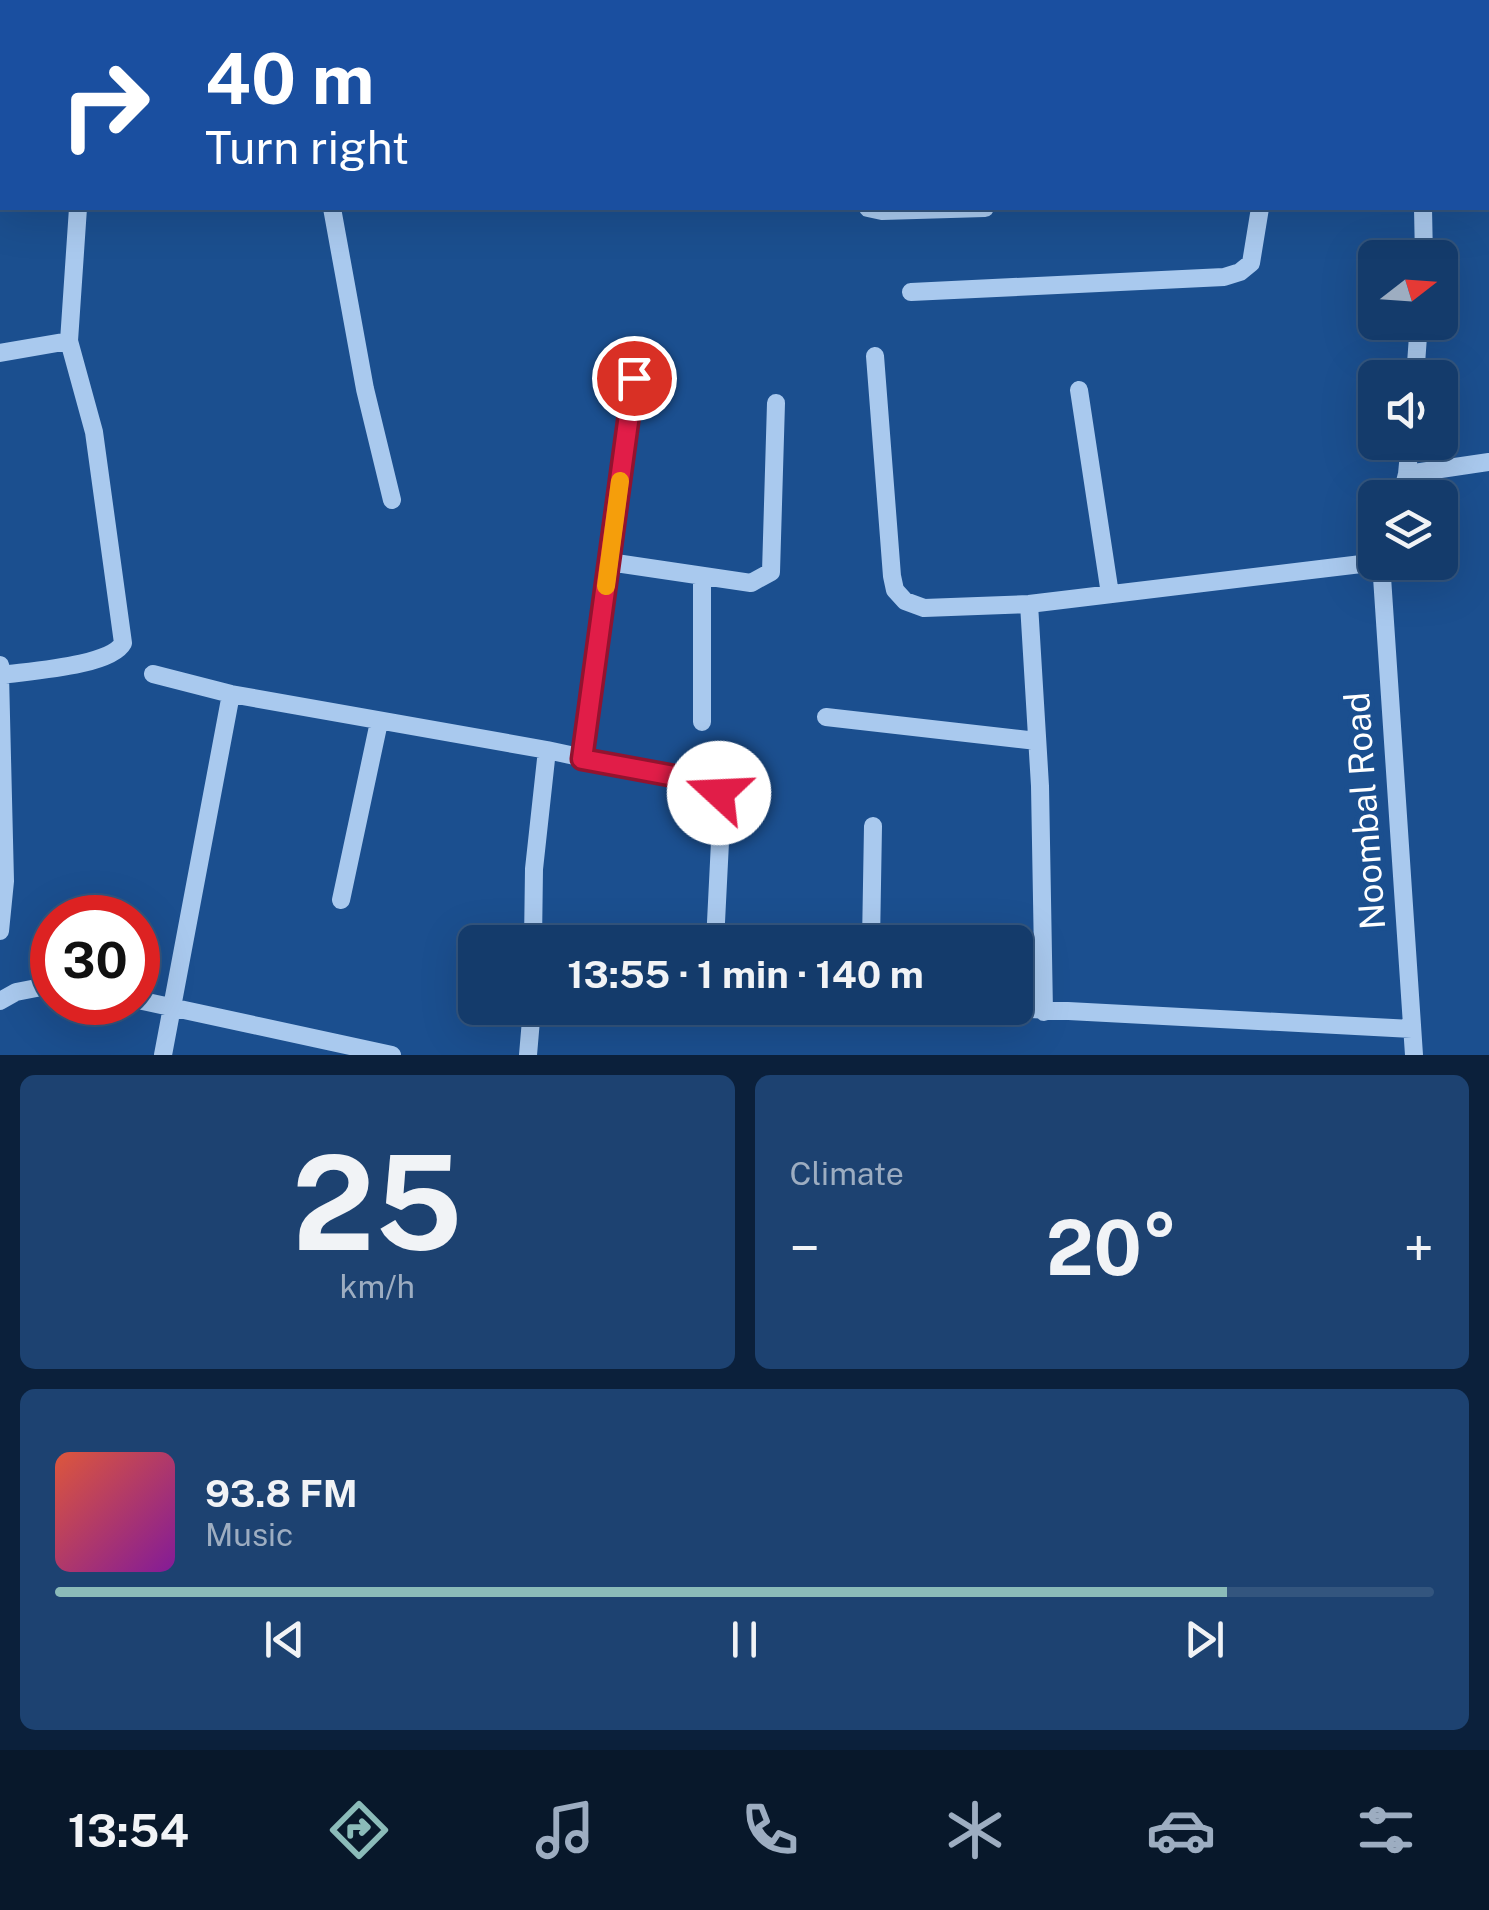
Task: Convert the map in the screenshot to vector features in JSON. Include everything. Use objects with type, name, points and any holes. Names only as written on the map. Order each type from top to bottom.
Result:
[{"type":"street","points":[[0,931],[4,881],[1,671],[111,656],[123,643],[94,432],[69,340],[78,210]]},
{"type":"street","points":[[332,210],[354,333],[392,500]]},
{"type":"street","points":[[877,210],[916,210]]},
{"type":"street","points":[[911,292],[1224,277],[1251,263],[1260,210]]},
{"type":"street","points":[[1423,210],[1424,240]]},
{"type":"street","points":[[0,353],[69,340]]},
{"type":"street","points":[[875,356],[895,590],[905,601],[924,608],[1029,604],[1358,565]]},
{"type":"street","points":[[582,759],[634,378]]},
{"type":"street","points":[[1079,390],[1110,594]]},
{"type":"street","points":[[609,562],[751,583],[772,572],[776,402]]},
{"type":"street","points":[[1406,480],[1409,460]]},
{"type":"street","points":[[1408,474],[1489,462]]},
{"type":"street","points":[[702,576],[702,722]]},
{"type":"street","name":"Noombal Road","points":[[1381,580],[1414,1055]]},
{"type":"street","points":[[1029,604],[1044,1012]]},
{"type":"street","points":[[153,674],[231,694],[547,750],[714,786],[722,802],[716,925]]},
{"type":"street","points":[[163,1055],[231,694]]},
{"type":"street","points":[[826,717],[1037,741]]},
{"type":"street","points":[[341,900],[379,722]]},
{"type":"street","points":[[533,925],[534,869],[547,750]]},
{"type":"street","points":[[871,925],[873,826]]},
{"type":"street","points":[[0,1001],[30,989]]},
{"type":"street","points":[[160,1003],[392,1055]]},
{"type":"street","points":[[1033,1011],[1270,1019],[1412,1029]]},
{"type":"street","points":[[528,1055],[531,1025]]},
{"type":"slow traffic","points":[[606,586],[620,481]]},
{"type":"route","points":[[634,378],[582,759],[701,781],[714,786],[719,793]]}]
